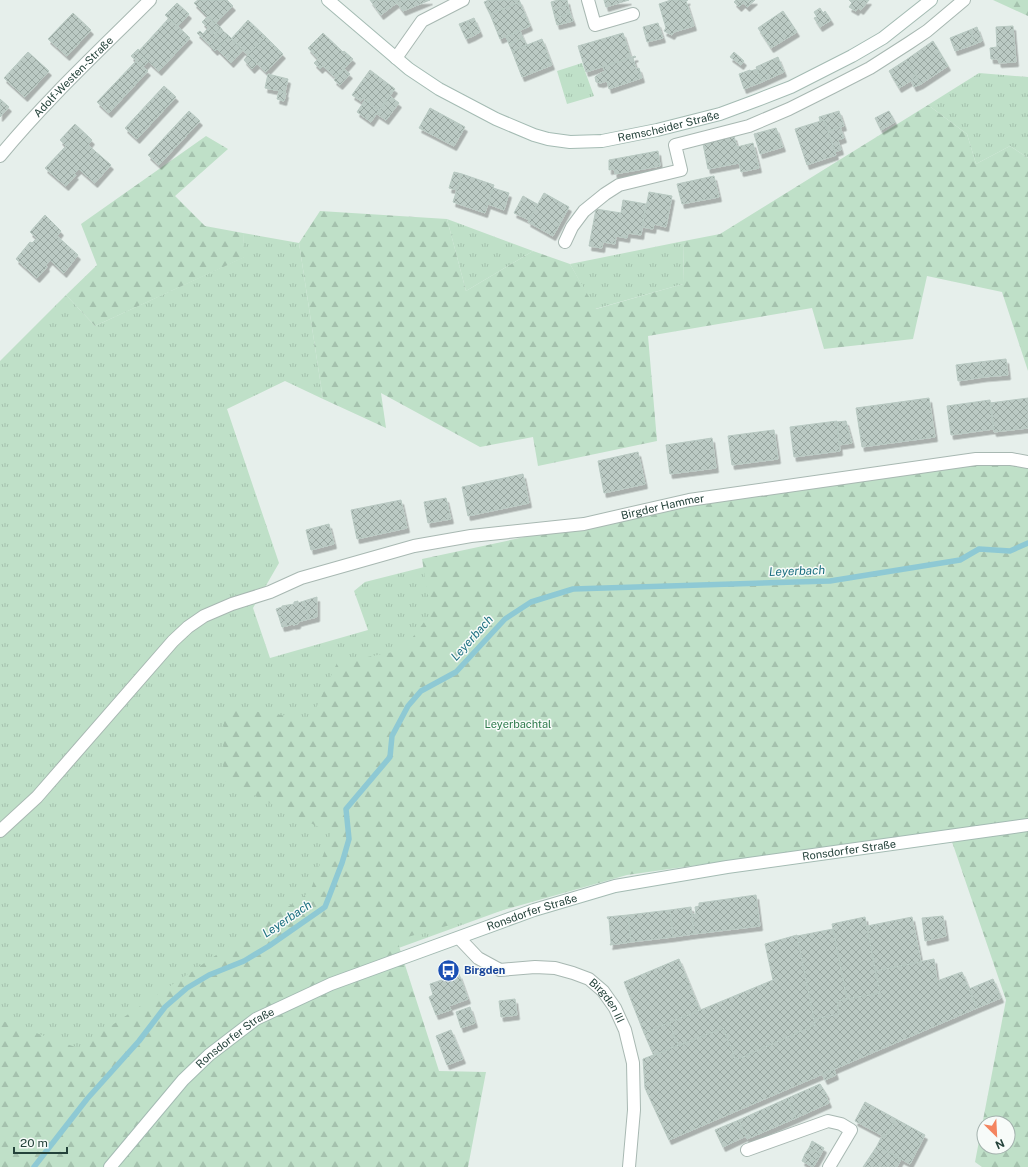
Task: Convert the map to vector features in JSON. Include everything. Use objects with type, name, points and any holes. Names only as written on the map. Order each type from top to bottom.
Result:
[{"type":"street","name":"Adolf-Westen-Straße","points":[[0,156],[16,136],[62,86],[150,0]]},
{"type":"street","name":"Remscheider Straße","points":[[328,0],[409,69],[439,89],[496,119],[534,135],[548,139],[570,142],[602,140],[657,130],[720,114],[791,87],[852,56],[883,38],[931,0]]},
{"type":"street","points":[[396,58],[422,21],[463,0]]},
{"type":"street","points":[[588,0],[596,25],[633,14]]},
{"type":"street","name":"Remscheider Straße","points":[[565,242],[572,227],[584,212],[605,194],[619,185],[681,170],[675,145],[749,126],[789,109],[833,87],[870,68],[904,47],[927,31],[964,0]]},
{"type":"street","name":"Birgder Hammer","points":[[0,831],[37,796],[173,641],[188,627],[204,616],[232,604],[270,592],[301,578],[414,546],[442,540],[584,524],[689,500],[976,459],[1011,459],[1028,462]]},
{"type":"street","name":"Ronsdorfer Straße","points":[[110,1167],[183,1080],[209,1055],[256,1019],[330,984],[534,910],[615,886],[735,866],[1028,825]]},
{"type":"street","name":"Birgden III","points":[[459,938],[478,958],[500,970],[535,967],[555,968],[589,979],[603,991],[615,1008],[625,1030],[633,1063],[634,1110],[629,1167]]},
{"type":"street","points":[[747,1150],[828,1122],[841,1124],[851,1130],[829,1167]]},
{"type":"green space","points":[[993,0],[1028,0],[1028,16]]},
{"type":"green space","points":[[582,63],[594,96],[567,104],[557,71]]},
{"type":"green space","points":[[979,73],[1028,77],[1028,158],[1010,146],[976,164],[967,134],[928,105]]},
{"type":"green space","points":[[928,105],[967,134],[976,164],[1010,146],[1028,158],[1028,371],[1002,292],[927,276],[913,339],[824,349],[812,308],[648,336],[657,441],[538,466],[533,437],[480,447],[381,393],[386,428],[323,399],[299,243],[320,211],[447,219],[466,291],[533,251],[570,264],[596,309],[683,284],[684,241],[720,234]]},
{"type":"green space","points":[[206,136],[228,149],[175,196],[205,226],[243,233],[245,257],[95,326],[66,295],[97,265],[81,224]]},
{"type":"green space","points":[[447,219],[533,251],[466,291]]},
{"type":"green space","points":[[243,233],[299,243],[323,399],[285,381],[227,409],[279,563],[253,608],[270,658],[368,630],[354,591],[365,582],[448,561],[644,869],[542,896],[305,982],[0,1167],[0,361],[66,295],[95,326],[244,257]]},
{"type":"green space","points":[[684,241],[683,284],[595,309],[570,264]]},
{"type":"green space","name":"Leyerbachtal","points":[[1028,455],[1028,1167],[982,1167],[975,1162],[976,1155],[1016,1155],[1016,1115],[984,1115],[1006,1000],[948,830],[627,875],[397,940],[439,1071],[486,1072],[468,1167],[0,1167],[0,1020],[78,1048],[310,892],[331,833],[223,780],[224,707],[311,719],[337,663],[403,650],[431,613],[422,559],[665,507]]},
{"type":"building","points":[[198,0],[227,0],[233,6],[215,24],[194,3]]},
{"type":"building","points":[[370,0],[397,0],[398,2],[381,15]]},
{"type":"building","points":[[397,0],[430,0],[403,11],[397,3]]},
{"type":"building","points":[[489,0],[519,0],[520,2],[490,14],[484,2]]},
{"type":"building","points":[[567,0],[568,5],[553,10],[551,2]]},
{"type":"building","points":[[604,0],[629,0],[606,7]]},
{"type":"building","points":[[671,0],[688,0],[686,1],[694,26],[674,32],[672,35],[664,31],[666,28],[659,4]]},
{"type":"building","points":[[736,0],[755,0],[747,7],[743,3],[739,7],[734,2]]},
{"type":"building","points":[[849,0],[869,0],[861,10],[858,8],[856,11],[849,7],[852,3]]},
{"type":"building","points":[[520,2],[530,26],[500,39],[490,14]]},
{"type":"building","points":[[177,3],[189,14],[183,21],[171,9]]},
{"type":"building","points":[[568,5],[570,13],[555,18],[553,10]]},
{"type":"building","points":[[820,8],[823,13],[825,11],[831,20],[820,27],[814,18],[817,17],[814,12]]},
{"type":"building","points":[[171,9],[183,21],[178,26],[165,15]]},
{"type":"building","points":[[783,11],[797,32],[771,48],[758,28]]},
{"type":"building","points":[[73,13],[91,30],[67,56],[48,39]]},
{"type":"building","points":[[570,13],[573,21],[557,25],[555,18]]},
{"type":"building","points":[[208,16],[221,28],[214,34],[202,22]]},
{"type":"building","points":[[169,18],[190,38],[159,71],[138,52]]},
{"type":"building","points":[[474,18],[480,32],[473,36],[467,21]]},
{"type":"building","points":[[248,20],[266,37],[248,55],[231,39]]},
{"type":"building","points":[[467,21],[473,36],[466,39],[459,24]]},
{"type":"building","points":[[658,23],[663,38],[647,42],[643,27]]},
{"type":"building","points":[[1013,26],[1016,62],[999,63],[998,59],[991,59],[990,48],[997,47],[996,27]]},
{"type":"building","points":[[977,27],[982,41],[975,44],[970,30]]},
{"type":"building","points":[[208,28],[217,37],[210,45],[197,33],[200,31],[203,34]]},
{"type":"building","points":[[221,28],[223,31],[217,37],[214,34]]},
{"type":"building","points":[[970,30],[975,44],[955,51],[950,38]]},
{"type":"building","points":[[223,31],[229,36],[215,51],[209,45]]},
{"type":"building","points":[[520,31],[523,38],[509,44],[506,37]]},
{"type":"building","points":[[323,33],[343,52],[344,51],[353,59],[336,78],[323,66],[320,69],[314,63],[318,59],[308,48]]},
{"type":"building","points":[[623,33],[631,58],[586,72],[578,46]]},
{"type":"building","points":[[229,36],[243,50],[231,63],[217,49]]},
{"type":"building","points":[[266,37],[283,54],[266,72],[248,55]]},
{"type":"building","points":[[523,38],[527,45],[512,51],[509,44]]},
{"type":"building","points":[[542,39],[552,65],[522,77],[512,51]]},
{"type":"building","points":[[933,41],[948,66],[921,84],[906,60]]},
{"type":"building","points":[[138,49],[138,52],[148,62],[143,67],[131,56]]},
{"type":"building","points":[[28,52],[49,71],[25,97],[4,78]]},
{"type":"building","points":[[734,52],[744,61],[741,65],[730,57]]},
{"type":"building","points":[[248,55],[257,64],[252,69],[244,60]]},
{"type":"building","points":[[635,56],[636,57],[633,58],[636,69],[639,68],[642,78],[609,89],[607,81],[601,83],[596,82],[595,77],[605,71],[603,67]]},
{"type":"building","points":[[778,57],[784,72],[762,82],[756,67]]},
{"type":"building","points":[[906,60],[917,77],[899,88],[889,71]]},
{"type":"building","points":[[136,61],[148,71],[109,113],[97,102]]},
{"type":"building","points":[[344,69],[350,74],[340,85],[334,80]]},
{"type":"building","points":[[757,69],[762,82],[744,89],[739,74]]},
{"type":"building","points":[[370,70],[395,89],[379,110],[363,98],[361,101],[352,95]]},
{"type":"building","points":[[268,74],[288,79],[285,92],[265,88]]},
{"type":"building","points":[[917,77],[921,84],[914,87],[911,81]]},
{"type":"building","points":[[164,86],[176,97],[137,139],[125,128]]},
{"type":"building","points":[[279,91],[286,93],[284,101],[277,99]]},
{"type":"building","points":[[390,96],[399,103],[386,120],[377,114]]},
{"type":"building","points":[[0,99],[9,107],[0,117]]},
{"type":"building","points":[[365,100],[379,110],[371,122],[357,112]]},
{"type":"building","points":[[430,108],[465,127],[454,146],[419,128]]},
{"type":"building","points":[[189,111],[200,121],[159,165],[148,155]]},
{"type":"building","points":[[839,111],[844,126],[828,131],[824,120],[820,121],[819,117]]},
{"type":"building","points":[[889,111],[895,122],[881,130],[875,118]]},
{"type":"building","points":[[824,120],[836,155],[807,165],[795,129]]},
{"type":"building","points":[[75,124],[92,140],[88,145],[111,165],[95,183],[79,169],[74,174],[76,175],[66,186],[45,168],[66,146],[60,140]]},
{"type":"building","points":[[840,127],[844,138],[838,140],[841,150],[835,152],[828,131]]},
{"type":"building","points":[[776,128],[783,147],[760,154],[754,134]]},
{"type":"building","points":[[734,136],[737,147],[753,143],[759,168],[741,172],[739,163],[708,169],[703,144]]},
{"type":"building","points":[[658,151],[660,166],[615,174],[614,169],[609,170],[609,160]]},
{"type":"building","points":[[454,172],[462,174],[457,190],[449,188]]},
{"type":"building","points":[[462,174],[494,185],[485,213],[453,202]]},
{"type":"building","points":[[714,176],[719,197],[682,204],[677,184]]},
{"type":"building","points":[[493,188],[509,193],[504,210],[488,204]]},
{"type":"building","points":[[649,192],[672,196],[666,227],[654,224],[653,229],[642,227]]},
{"type":"building","points":[[544,193],[569,207],[553,236],[528,222]]},
{"type":"building","points":[[523,196],[537,204],[529,220],[514,213]]},
{"type":"building","points":[[623,200],[646,204],[641,235],[628,233],[627,238],[616,236],[615,244],[603,242],[602,248],[589,246],[596,209],[621,213]]},
{"type":"building","points":[[45,215],[61,231],[57,236],[78,255],[64,273],[50,260],[46,265],[47,267],[37,278],[16,259],[30,242],[32,243],[37,238],[30,232]]},
{"type":"building","points":[[1006,359],[1008,375],[984,377],[979,362]]},
{"type":"building","points":[[979,362],[984,377],[958,381],[956,365]]},
{"type":"building","points":[[929,398],[935,437],[862,447],[856,408]]},
{"type":"building","points":[[1028,398],[1028,428],[994,432],[990,403]]},
{"type":"building","points":[[990,400],[994,429],[951,435],[947,406]]},
{"type":"building","points":[[837,421],[840,451],[794,457],[790,427]]},
{"type":"building","points":[[846,421],[852,443],[839,445],[837,422]]},
{"type":"building","points":[[774,430],[778,459],[732,465],[728,436]]},
{"type":"building","points":[[712,438],[716,468],[670,474],[666,445]]},
{"type":"building","points":[[638,452],[645,484],[604,493],[598,461]]},
{"type":"building","points":[[523,474],[529,503],[468,516],[462,487]]},
{"type":"building","points":[[446,498],[451,519],[428,523],[424,502]]},
{"type":"building","points":[[401,500],[407,528],[357,539],[351,510]]},
{"type":"building","points":[[329,524],[334,544],[311,550],[306,530]]},
{"type":"building","points":[[317,597],[317,617],[309,619],[304,601]]},
{"type":"building","points":[[298,601],[298,603],[304,601],[309,619],[298,622],[298,624],[287,626],[284,616],[279,617],[276,609],[282,606],[294,604],[294,602]]},
{"type":"building","points":[[284,616],[287,626],[282,627],[279,617]]},
{"type":"building","points":[[756,895],[760,926],[694,934],[692,914],[696,914],[695,907],[699,906],[699,903]]},
{"type":"building","points":[[691,907],[694,934],[673,937],[670,910]]},
{"type":"building","points":[[670,910],[673,937],[631,942],[628,915]]},
{"type":"building","points":[[628,915],[631,942],[610,945],[609,919],[607,917]]},
{"type":"building","points":[[943,916],[946,936],[925,941],[922,918]]},
{"type":"building","points":[[865,917],[880,993],[847,999],[832,924]]},
{"type":"building","points":[[912,917],[921,962],[875,971],[867,926]]},
{"type":"building","points":[[833,929],[847,999],[837,1001],[839,1014],[814,1019],[797,936]]},
{"type":"building","points":[[797,935],[815,1025],[736,1060],[723,1028],[679,1046],[669,1023],[773,980],[765,944]]},
{"type":"building","points":[[679,959],[700,1010],[644,1033],[624,982]]},
{"type":"building","points":[[934,959],[937,981],[962,972],[977,1008],[669,1140],[645,1088],[643,1059],[723,1028],[736,1060],[815,1025],[814,1019],[839,1014],[837,1001],[880,993],[875,971]]},
{"type":"building","points":[[459,974],[468,999],[449,1006],[451,1010],[436,1015],[429,997],[433,995],[430,984]]},
{"type":"building","points":[[993,979],[1001,998],[977,1008],[969,989]]},
{"type":"building","points":[[515,999],[517,1015],[501,1017],[499,1001]]},
{"type":"building","points":[[470,1007],[475,1023],[461,1028],[456,1012]]},
{"type":"building","points":[[669,1023],[678,1045],[654,1056],[644,1033]]},
{"type":"building","points":[[451,1030],[463,1059],[447,1065],[436,1036]]},
{"type":"building","points":[[834,1069],[836,1075],[825,1080],[822,1074]]},
{"type":"building","points":[[820,1084],[827,1095],[826,1096],[829,1103],[796,1118],[788,1098]]},
{"type":"building","points":[[788,1098],[796,1118],[747,1139],[739,1120]]},
{"type":"building","points":[[865,1102],[896,1119],[885,1137],[855,1121]]},
{"type":"building","points":[[896,1119],[925,1135],[910,1164],[877,1146],[882,1136],[885,1137]]},
{"type":"building","points":[[739,1120],[746,1136],[723,1147],[715,1130]]},
{"type":"building","points":[[812,1141],[824,1148],[821,1154],[809,1148]]},
{"type":"building","points":[[877,1146],[901,1159],[897,1167],[863,1167]]},
{"type":"building","points":[[809,1148],[821,1154],[817,1161],[805,1154]]},
{"type":"building","points":[[805,1154],[817,1161],[813,1167],[802,1161]]},
{"type":"waterway","name":"Leyerbach","points":[[34,1167],[87,1099],[139,1041],[165,1007],[187,988],[209,975],[244,961],[269,946],[325,907],[342,863],[349,839],[346,809],[390,757],[392,736],[408,706],[421,691],[456,672],[505,619],[531,602],[573,589],[830,581],[960,560],[979,549],[1010,551],[1028,543]]},
{"type":"place","name":"Birgden","points":[[449,970]]}]
